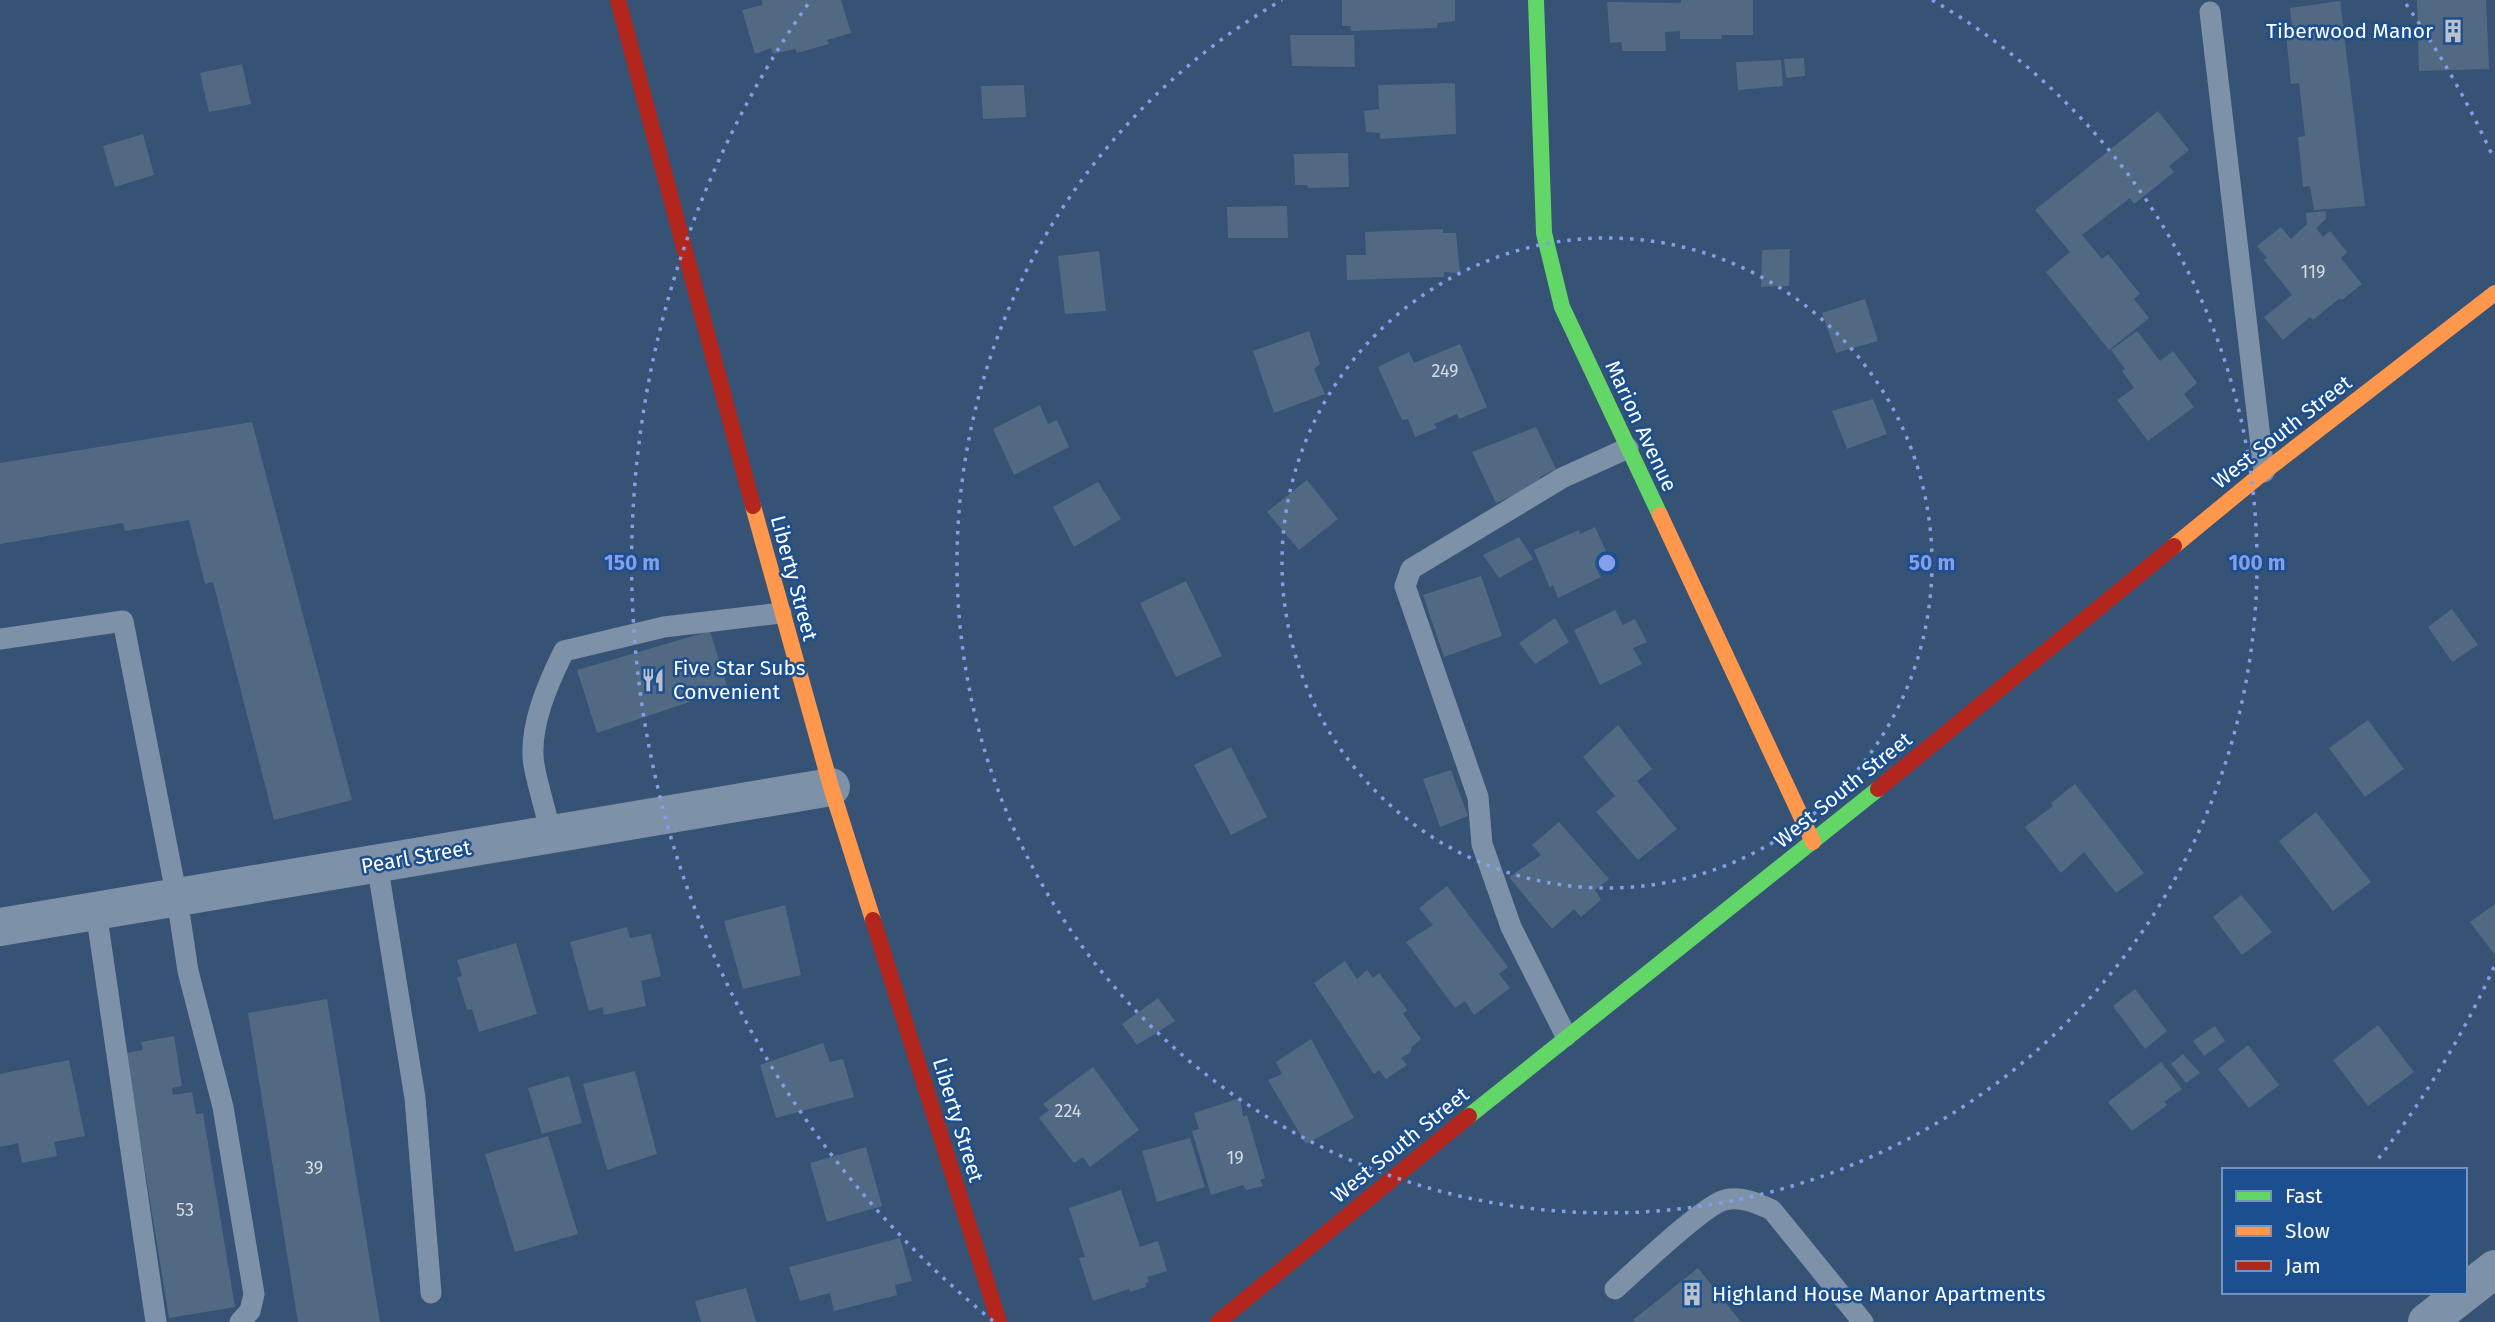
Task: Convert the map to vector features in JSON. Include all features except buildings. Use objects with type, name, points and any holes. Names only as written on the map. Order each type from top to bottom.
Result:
[{"type":"street","name":"Liberty Street","points":[[618,0],[781,613],[831,787],[999,1322]]},
{"type":"street","name":"Marion Avenue","points":[[1536,0],[1544,233],[1562,307],[1813,842]]},
{"type":"street","name":"West South Street","points":[[1218,1322],[1566,1036],[1813,842],[2264,472],[2495,293]]},
{"type":"street","name":"Pearl Street","points":[[0,927],[831,787]]},
{"type":"street","points":[[2467,1291],[2495,1269]]},
{"type":"street","points":[[2427,1322],[2463,1294]]},
{"type":"lane","points":[[2210,12],[2264,472]]},
{"type":"lane","points":[[1566,1036],[1511,927],[1482,844],[1478,797],[1405,586],[1411,569],[1562,478],[1628,448]]},
{"type":"lane","points":[[551,834],[534,763],[534,752],[537,718],[553,672],[564,651],[664,627],[781,613]]},
{"type":"lane","points":[[0,639],[123,621],[177,898],[188,971],[223,1107],[254,1294],[250,1311],[240,1322]]},
{"type":"lane","points":[[377,863],[415,1098],[431,1293]]},
{"type":"lane","points":[[96,911],[156,1322]]},
{"type":"lane","points":[[1615,1289],[1721,1200],[1735,1198],[1772,1210],[1863,1322]]},
{"type":"traffic: fast","points":[[1536,0],[1544,233],[1562,307],[1660,515]]},
{"type":"traffic: fast","points":[[1469,1116],[1878,789]]},
{"type":"traffic: slow","points":[[2174,546],[2264,472],[2495,293]]},
{"type":"traffic: slow","points":[[753,506],[831,787],[873,920]]},
{"type":"traffic: slow","points":[[1660,515],[1813,842]]},
{"type":"traffic: jam","points":[[618,0],[753,506]]},
{"type":"traffic: jam","points":[[1878,789],[2174,546]]},
{"type":"traffic: jam","points":[[873,920],[999,1322]]},
{"type":"traffic: jam","points":[[1218,1322],[1469,1116]]},
{"type":"place","name":"Tiberwood Manor","points":[[2453,31]]},
{"type":"place","name":"Five Star Subs Convenient","points":[[653,680]]},
{"type":"place","name":"Highland House Manor Apartments","points":[[1692,1294]]}]
